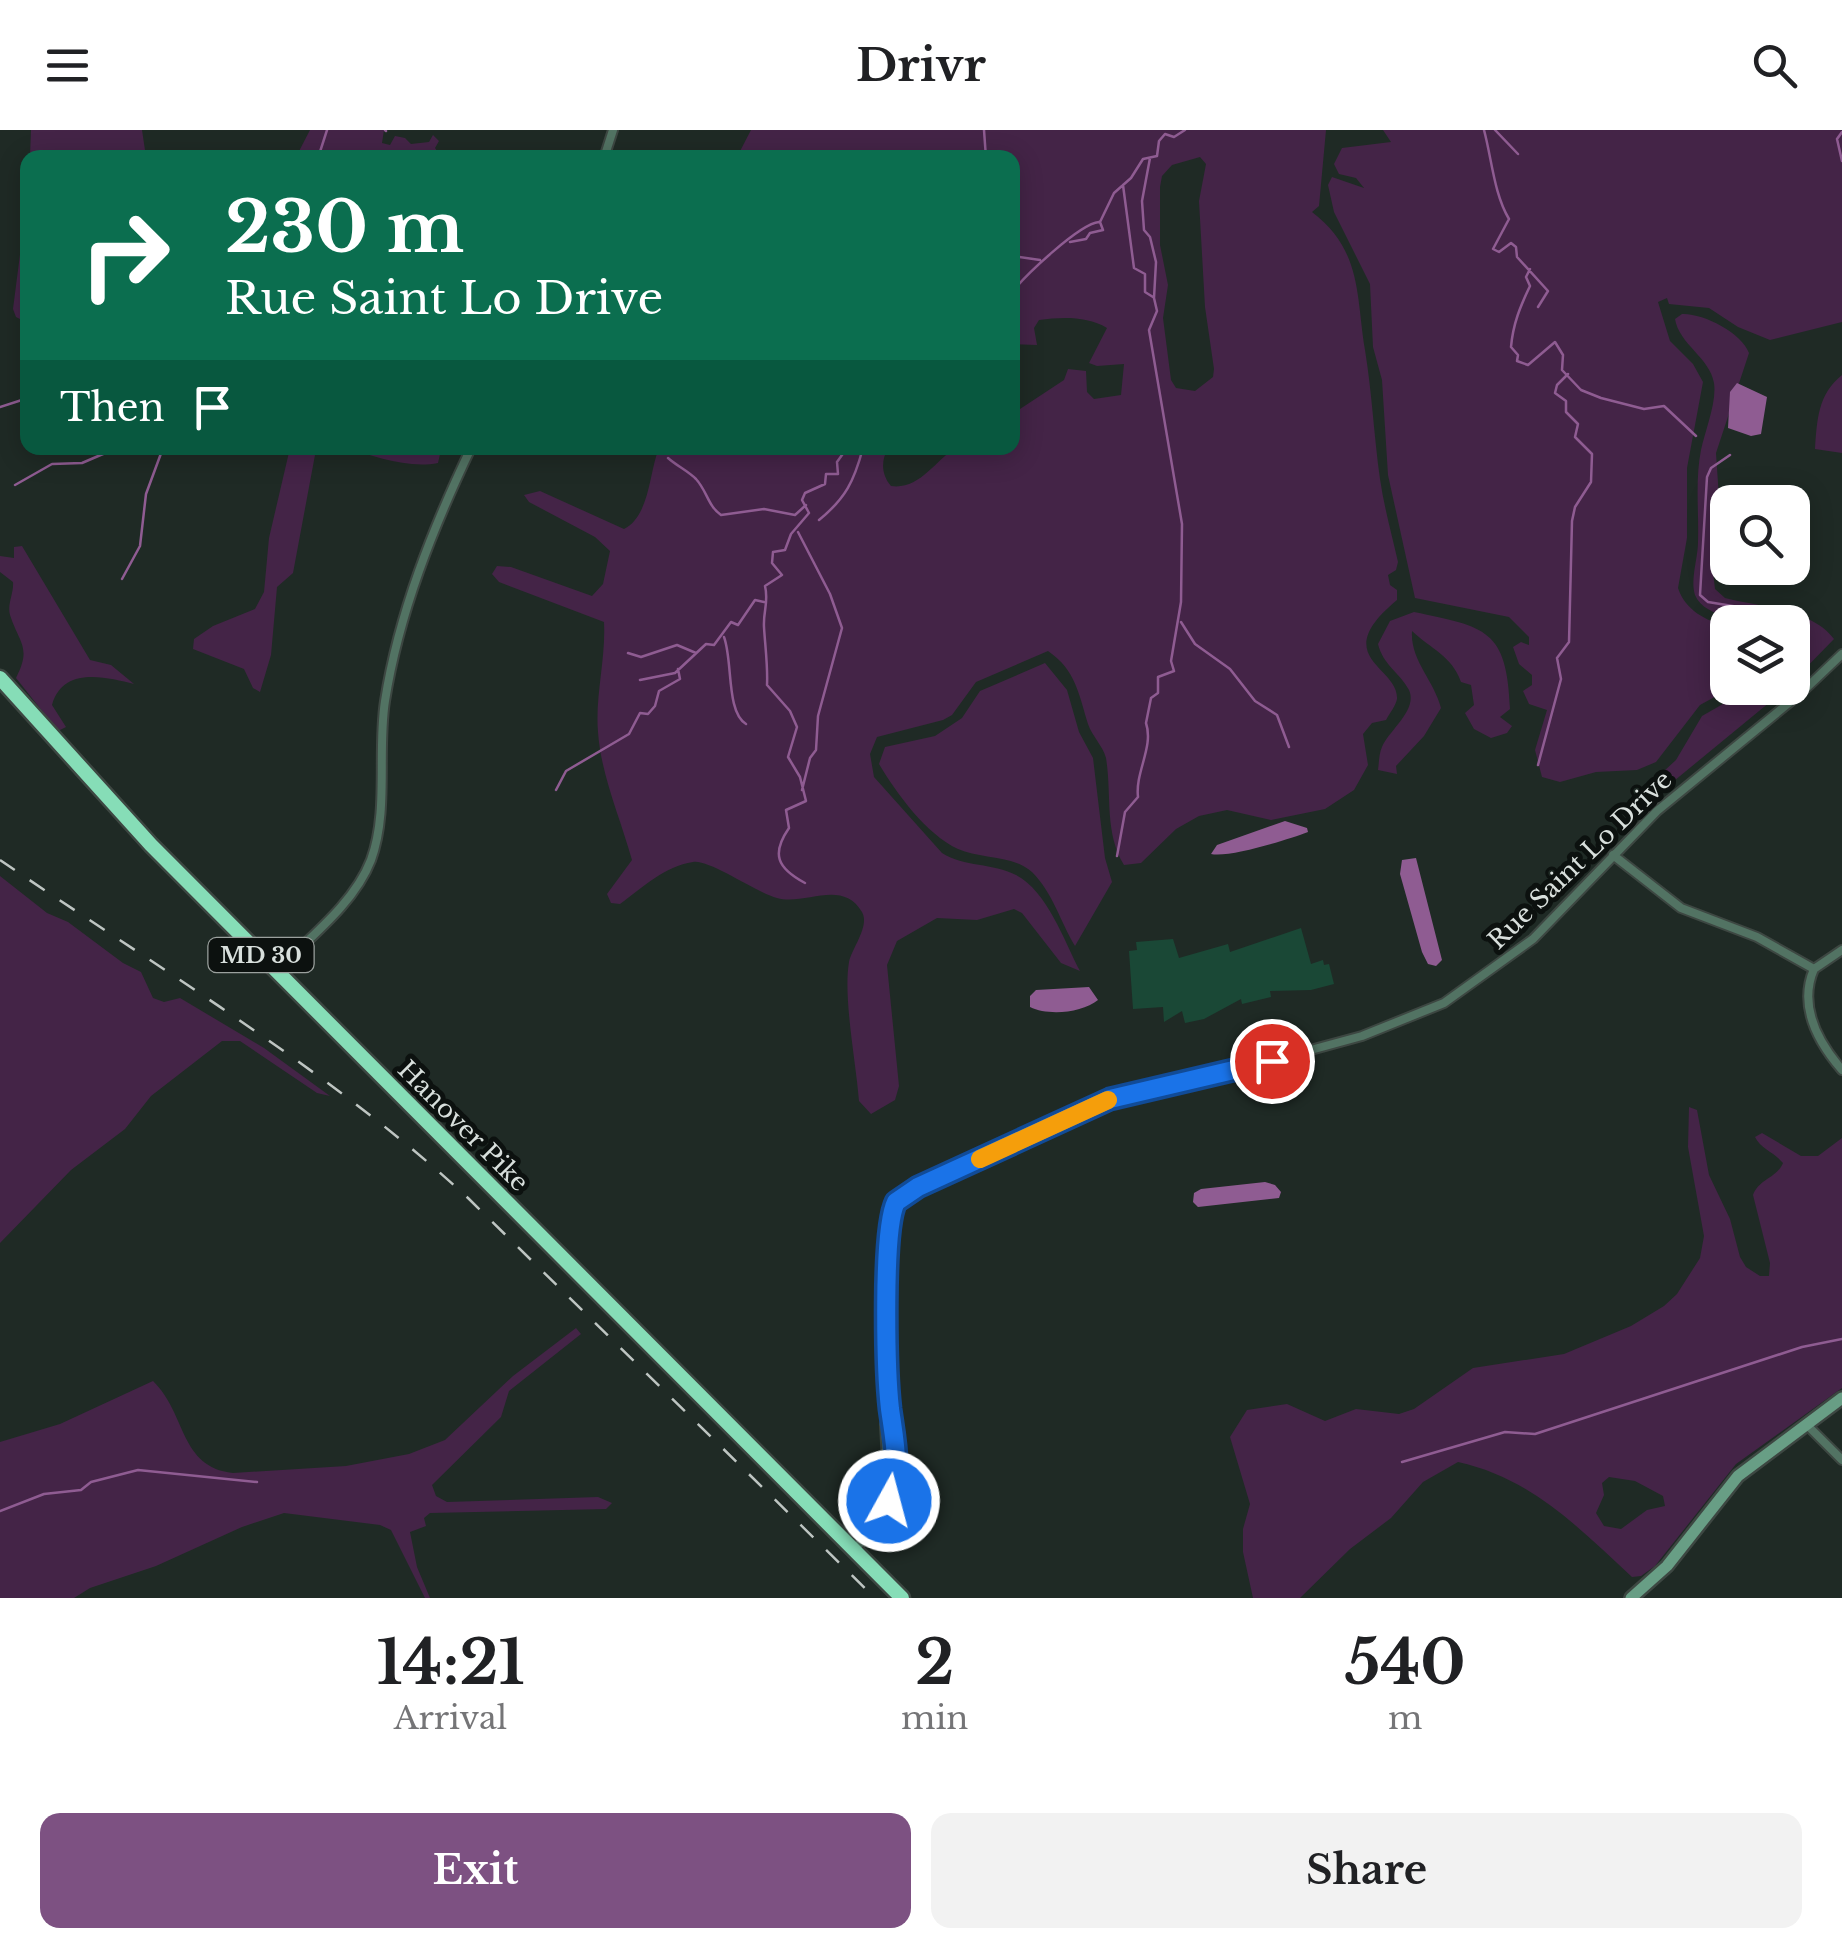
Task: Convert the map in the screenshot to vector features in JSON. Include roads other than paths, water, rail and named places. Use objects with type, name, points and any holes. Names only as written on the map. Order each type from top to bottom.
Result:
[{"type":"highway","name":"Hanover Pike","points":[[0,678],[115,808],[902,1598]]},
{"type":"street","points":[[277,970],[353,892],[370,861],[378,833],[381,736],[394,655],[434,528],[469,455]]},
{"type":"street","name":"Rue Saint Lo Drive","points":[[854,1550],[877,1527],[895,1482],[896,1436],[890,1408],[889,1246],[892,1209],[901,1197],[1110,1099],[1272,1061],[1422,1014],[1469,987],[1533,940],[1657,811],[1801,694],[1842,654]]},
{"type":"street","points":[[1614,855],[1681,908],[1757,936],[1814,969]]},
{"type":"street","points":[[1842,950],[1814,969],[1807,992],[1810,1018],[1842,1070]]},
{"type":"street","points":[[1631,1598],[1667,1566],[1738,1476],[1842,1398]]},
{"type":"street","points":[[1806,1424],[1842,1460]]},
{"type":"waterway","points":[[321,150],[327,130]]},
{"type":"waterway","points":[[984,130],[985,150]]},
{"type":"waterway","points":[[1070,242],[1103,230],[1100,222],[1114,193],[1131,178],[1143,159],[1157,156],[1159,141],[1165,134],[1174,137],[1185,130]]},
{"type":"waterway","points":[[1484,130],[1497,188],[1509,219],[1493,249],[1499,252],[1511,243],[1516,247],[1517,257],[1548,291],[1538,307]]},
{"type":"waterway","points":[[1495,130],[1518,154]]},
{"type":"waterway","points":[[1842,132],[1837,139],[1842,161]]},
{"type":"waterway","points":[[1117,856],[1125,812],[1138,797],[1151,698],[1158,693],[1158,677],[1174,671],[1171,661],[1181,602],[1182,524],[1149,330],[1157,311],[1156,262],[1150,237],[1144,230],[1142,201],[1150,158]]},
{"type":"waterway","points":[[1123,185],[1134,268],[1145,274],[1145,292],[1153,297]]},
{"type":"waterway","points":[[1020,284],[1066,241],[1099,222]]},
{"type":"waterway","points":[[1020,257],[1040,260]]},
{"type":"waterway","points":[[1530,269],[1526,277],[1530,286],[1512,339],[1517,361],[1528,365],[1555,342],[1563,355],[1562,370],[1581,390],[1644,409],[1664,406],[1696,436]]},
{"type":"waterway","points":[[1538,765],[1561,679],[1557,658],[1569,642],[1572,521],[1575,507],[1591,482],[1592,454],[1575,437],[1578,424],[1566,412],[1566,401],[1555,393],[1568,374]]},
{"type":"waterway","points":[[0,407],[20,401]]},
{"type":"waterway","points":[[15,485],[52,464],[82,463],[101,455]]},
{"type":"waterway","points":[[122,579],[140,546],[146,494],[160,455]]},
{"type":"waterway","points":[[805,883],[788,872],[779,853],[789,828],[786,810],[806,801],[800,777],[788,757],[797,727],[790,711],[767,685],[765,586],[782,575],[772,563],[773,552],[785,550],[791,534],[809,513],[802,500],[805,493],[825,484],[826,474],[838,474],[837,462],[842,455]]},
{"type":"waterway","points":[[819,520],[848,488],[861,455]]},
{"type":"waterway","points":[[1726,605],[1708,602],[1700,595],[1707,477],[1711,468],[1730,455]]},
{"type":"waterway","points":[[668,458],[696,479],[721,515],[764,509],[795,515],[806,505]]},
{"type":"waterway","points":[[798,532],[830,594],[842,628],[818,716],[816,750],[810,758],[802,790]]},
{"type":"waterway","points":[[640,680],[675,673],[706,644],[714,645],[731,622],[738,625],[755,600],[764,602]]},
{"type":"waterway","points":[[1181,622],[1195,644],[1230,669],[1255,701],[1277,715],[1289,747]]},
{"type":"waterway","points":[[724,637],[735,709],[746,724]]},
{"type":"waterway","points":[[628,653],[641,657],[677,645],[696,653]]},
{"type":"waterway","points":[[556,790],[566,771],[629,734],[640,713],[648,714],[655,706],[659,691],[680,679],[678,669]]},
{"type":"waterway","points":[[1402,1462],[1505,1432],[1535,1434],[1802,1347],[1842,1339]]},
{"type":"waterway","points":[[0,1511],[44,1494],[81,1490],[91,1482],[138,1470],[257,1482]]},
{"type":"railway","points":[[0,860],[301,1063],[415,1151],[468,1198],[875,1598]]}]
